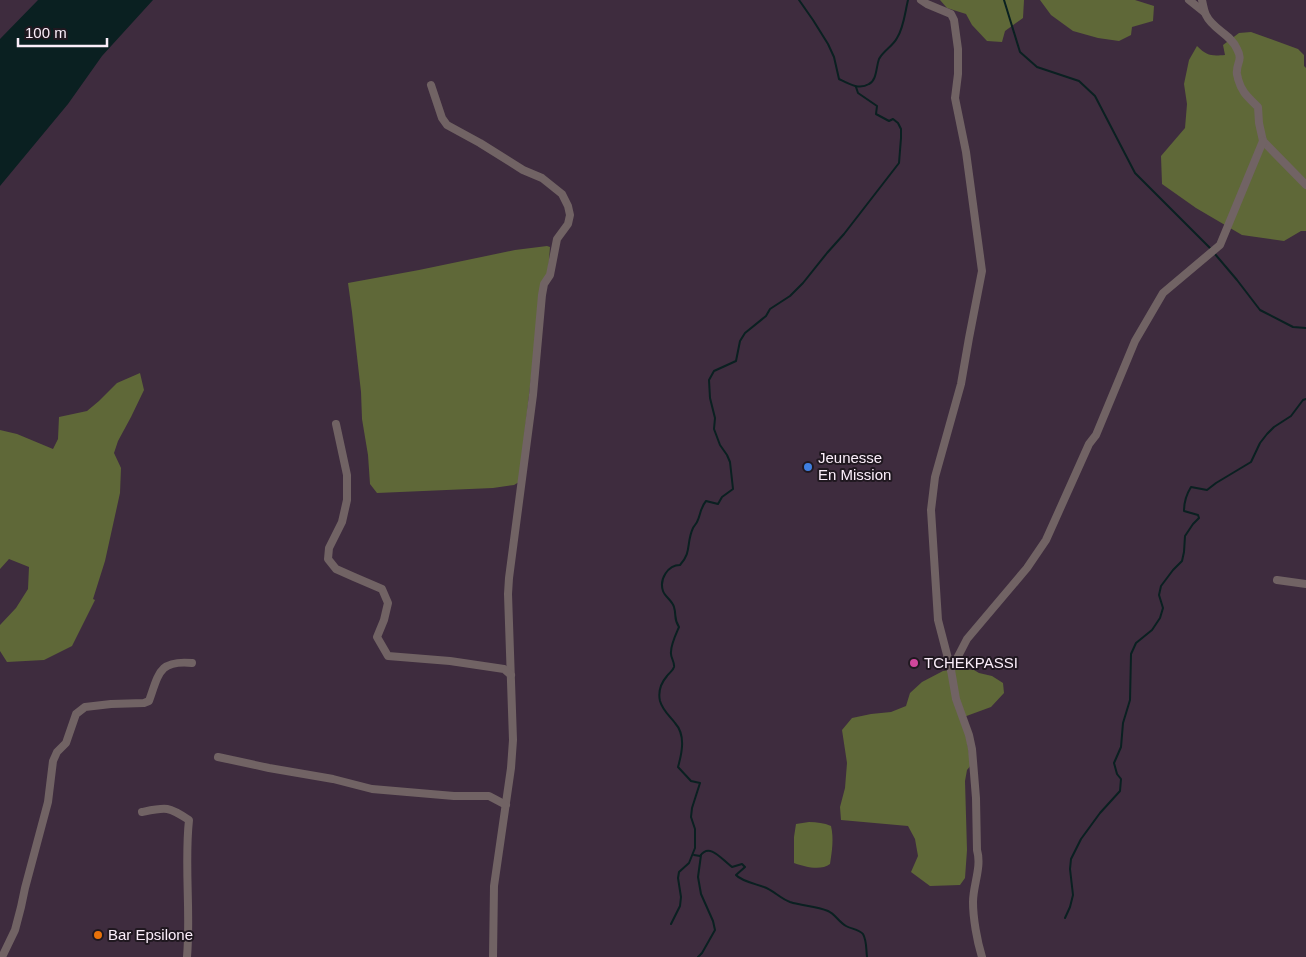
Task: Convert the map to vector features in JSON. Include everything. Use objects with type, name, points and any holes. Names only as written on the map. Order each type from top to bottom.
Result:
[{"type":"street","points":[[921,0],[951,14],[954,20],[958,58],[955,98],[966,152],[982,271],[962,384],[935,477],[930,510],[938,620],[951,670],[956,699],[972,749],[976,798],[976,850],[978,855],[978,871],[973,901],[978,944],[982,957]]},
{"type":"street","points":[[1189,0],[1204,12],[1210,22],[1229,37],[1237,47],[1240,62],[1236,71],[1243,92],[1258,107],[1258,123],[1263,141],[1306,185]]},
{"type":"street","points":[[1202,0],[1204,12]]},
{"type":"street","points":[[431,85],[442,118],[447,125],[480,143],[522,170],[542,178],[562,194],[570,215],[568,224],[556,239],[550,275],[544,284],[542,295],[533,395],[508,578],[513,740],[511,768],[494,886],[493,957]]},
{"type":"street","points":[[951,670],[967,639],[1027,568],[1046,540],[1089,444],[1096,434],[1135,341],[1163,293],[1220,245],[1263,141]]},
{"type":"street","points":[[336,424],[347,475],[347,500],[342,522],[329,548],[328,559],[336,569],[382,588],[388,603],[377,637],[388,656],[450,661],[504,669],[511,676]]},
{"type":"street","points":[[1277,580],[1305,584],[1306,594]]},
{"type":"street","points":[[2,957],[15,930],[22,907],[25,888],[48,802],[53,761],[57,752],[66,743],[76,714],[85,707],[150,701],[156,681],[162,670],[169,663],[192,662]]},
{"type":"street","points":[[218,757],[334,779],[372,789],[454,796],[490,796],[506,805]]},
{"type":"street","points":[[142,812],[164,808],[176,812],[189,820],[186,842],[188,888],[187,957]]},
{"type":"green space","points":[[940,0],[1024,0],[1023,18],[1005,31],[1002,42],[987,41],[972,25],[966,14],[947,8]]},
{"type":"green space","points":[[1040,0],[1135,0],[1154,6],[1153,21],[1132,27],[1131,35],[1119,41],[1098,38],[1073,31],[1051,15]]},
{"type":"green space","points":[[1251,32],[1298,49],[1304,55],[1304,66],[1306,68],[1306,231],[1301,231],[1284,241],[1242,235],[1196,208],[1162,184],[1161,156],[1185,128],[1187,104],[1184,84],[1189,60],[1197,46],[1210,55],[1225,55],[1223,45],[1239,33]]},
{"type":"green space","points":[[550,247],[548,274],[536,335],[519,482],[514,485],[493,488],[377,493],[370,484],[348,283],[515,250]]},
{"type":"green space","points":[[140,373],[144,390],[118,441],[114,453],[121,468],[120,493],[105,561],[93,599],[95,600],[72,646],[44,660],[7,662],[0,651],[0,625],[16,608],[28,589],[29,567],[9,559],[0,569],[0,430],[17,434],[53,449],[58,439],[59,417],[87,411],[117,383]]},
{"type":"green space","points":[[957,669],[974,670],[992,676],[1003,683],[1004,693],[991,707],[961,718],[971,765],[967,770],[965,781],[967,850],[965,878],[960,885],[930,886],[911,872],[918,856],[915,839],[908,826],[841,820],[840,807],[845,788],[847,763],[842,730],[852,718],[891,712],[906,706],[910,693],[922,682],[943,671]]},
{"type":"green space","points":[[809,822],[831,826],[832,850],[830,864],[826,866],[813,868],[794,863],[796,824]]},
{"type":"shaded area","points":[[38,0],[153,0],[102,56],[68,104],[0,186],[0,39]]},
{"type":"waterway","points":[[799,0],[828,44],[834,57],[839,79],[854,86],[865,86],[874,80],[879,59],[899,34],[908,0]]},
{"type":"waterway","points":[[1004,0],[1020,52],[1037,67],[1079,81],[1095,96],[1135,173],[1212,250]]},
{"type":"waterway","points":[[671,924],[680,906],[679,872],[689,863],[695,848],[695,829],[691,817],[700,783],[691,781],[678,767],[682,750],[681,733],[664,710],[660,701],[659,694],[662,685],[674,667],[671,649],[679,627],[676,621],[675,610],[663,591],[662,582],[668,570],[680,565],[684,560],[688,552],[691,533],[706,501],[718,504],[722,497],[733,489],[730,462],[720,445],[714,429],[715,418],[710,398],[709,380],[714,371],[736,361],[740,341],[745,333],[766,316],[770,309],[790,296],[803,283],[899,163],[901,129],[898,123],[893,119],[889,121],[876,114],[877,106],[858,93],[856,87]]},
{"type":"waterway","points":[[1215,254],[1260,310],[1293,327],[1306,328]]},
{"type":"waterway","points":[[1065,918],[1073,895],[1070,869],[1071,859],[1081,839],[1100,813],[1120,791],[1121,779],[1117,774],[1114,763],[1121,747],[1123,723],[1130,700],[1131,654],[1136,643],[1152,630],[1160,618],[1163,608],[1159,595],[1161,586],[1182,561],[1185,536],[1199,518],[1198,515],[1184,511],[1188,493],[1191,487],[1207,490],[1251,462],[1260,443],[1267,434],[1291,416],[1303,400],[1306,399]]},
{"type":"waterway","points":[[694,855],[700,856],[704,852],[712,851],[732,867],[742,864],[745,867],[736,875],[741,879],[767,888],[790,902],[830,912],[846,926],[863,934],[867,957]]},
{"type":"waterway","points":[[698,957],[715,930],[701,894],[698,877],[701,855]]},
{"type":"place","name":"Jeunesse En Mission","points":[[808,467]]},
{"type":"place","name":"TCHEKPASSI","points":[[914,663]]},
{"type":"place","name":"Bar Epsilone","points":[[98,935]]}]
